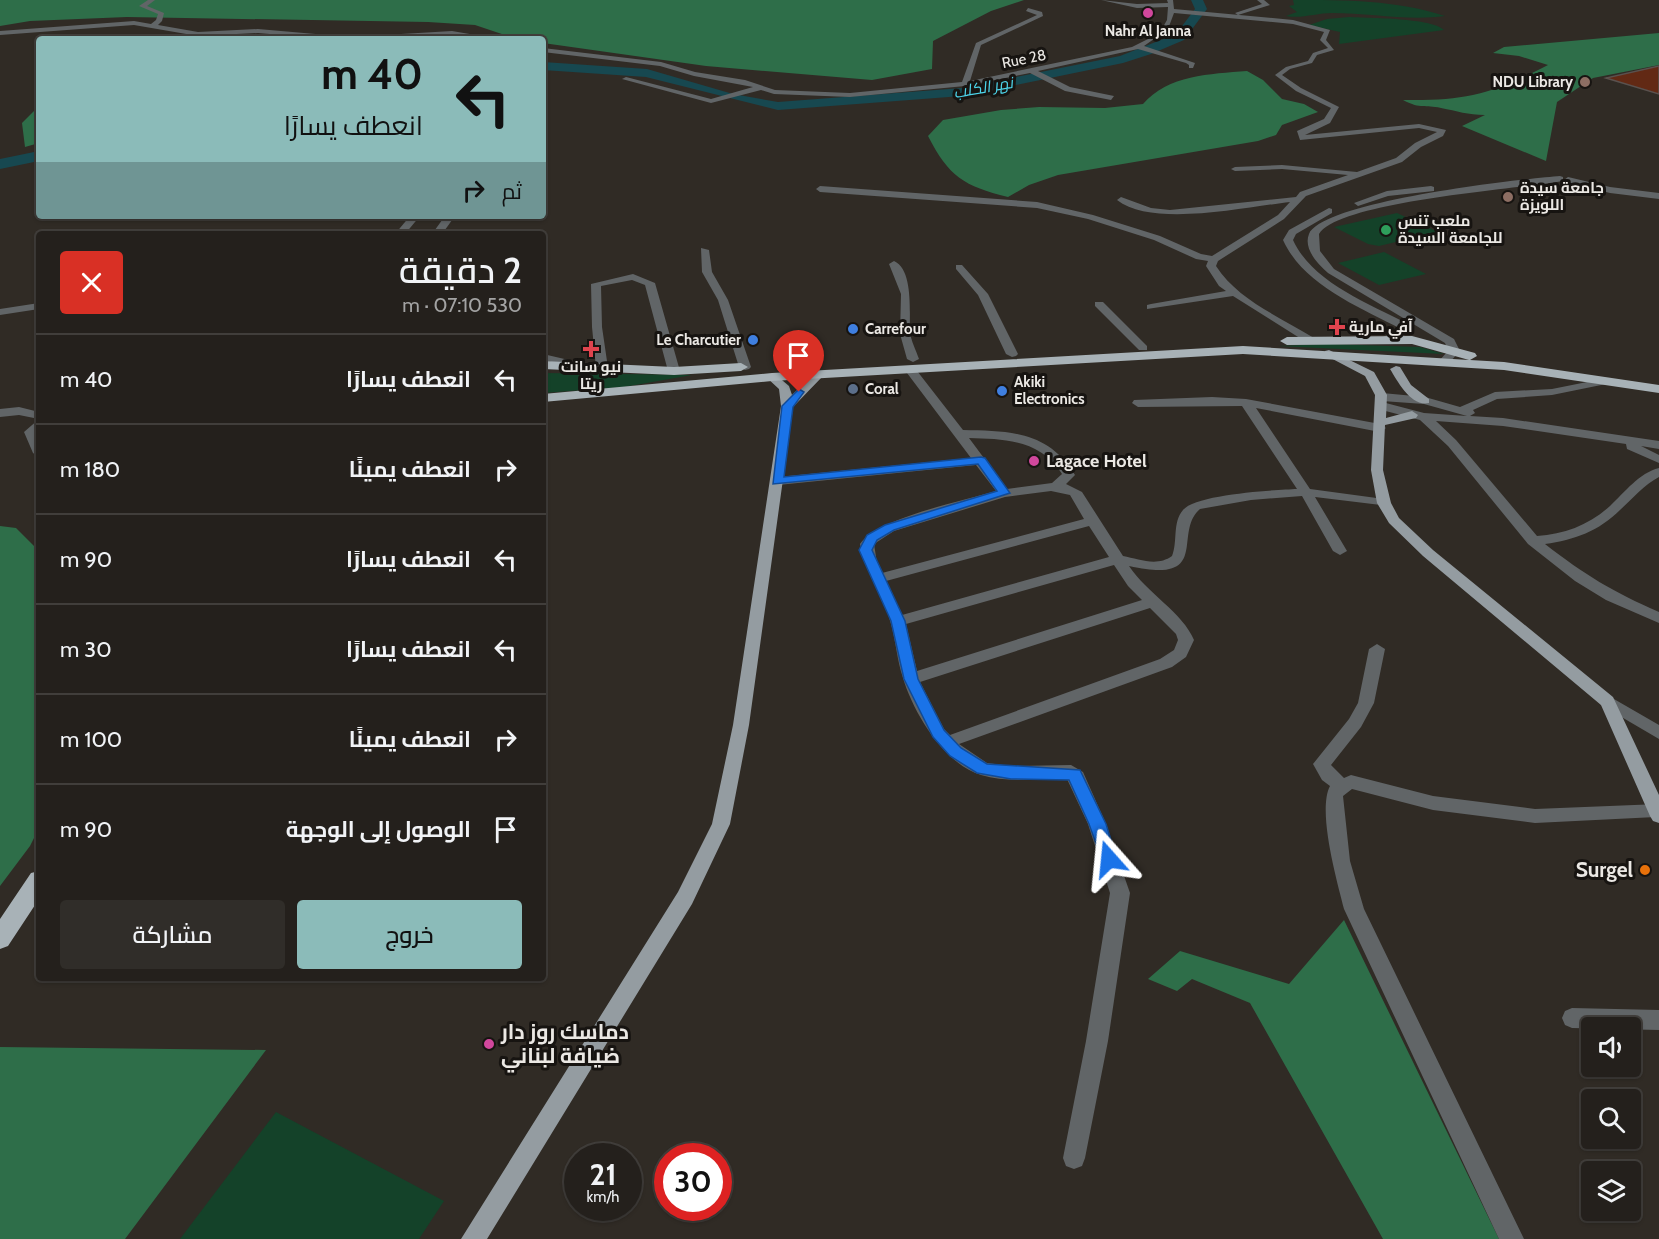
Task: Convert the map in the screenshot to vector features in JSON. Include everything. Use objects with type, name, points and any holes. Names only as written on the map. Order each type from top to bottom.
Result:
[{"type":"highway","points":[[546,398],[772,377],[818,375],[1012,354],[1310,340],[1412,340],[1504,366]]},
{"type":"highway","points":[[546,364],[674,371],[1243,350],[1329,353],[1389,384],[1444,362],[1504,366],[1659,388]]},
{"type":"highway","points":[[0,939],[36,885]]},
{"type":"main road","points":[[1329,353],[1389,384],[1407,387],[1425,401]]},
{"type":"main road","points":[[787,406],[818,375]]},
{"type":"main road","points":[[473,1239],[685,898],[721,824],[741,725],[787,406],[784,388],[772,377]]},
{"type":"main road","points":[[1389,384],[1380,425],[1377,470],[1384,503],[1394,519],[1428,553],[1607,701],[1629,745],[1657,813]]},
{"type":"main road","points":[[1380,425],[1418,416]]},
{"type":"street","points":[[152,0],[142,6],[161,13],[159,21],[153,26]]},
{"type":"street","points":[[1104,0],[1135,6],[1171,5],[1181,11],[1293,22],[1328,31],[1323,40],[1332,49],[1315,54],[1310,62],[1288,68],[1278,75],[1287,85],[1305,96],[1335,107],[1334,113],[1325,122],[1300,133],[1303,138],[1419,126],[1442,130],[1440,134],[1418,145],[1403,158],[1312,190],[1298,199],[1281,217],[1214,260],[1211,266],[1223,284],[1310,340]]},
{"type":"street","points":[[1232,16],[1267,5],[1260,0]]},
{"type":"street","name":"Rue 28","points":[[546,50],[661,64],[694,74],[745,82],[783,93],[850,95],[955,86],[1032,72],[1141,47],[1162,33],[1171,5]]},
{"type":"street","points":[[965,84],[978,44],[1040,16],[1028,10]]},
{"type":"street","points":[[0,33],[106,24],[153,26],[191,33],[258,31],[314,36]]},
{"type":"street","points":[[402,36],[452,33],[474,36]]},
{"type":"street","points":[[1141,47],[1193,64],[1191,67]]},
{"type":"street","points":[[1032,72],[1068,89],[1111,98]]},
{"type":"street","points":[[626,79],[711,101],[759,87]]},
{"type":"street","points":[[955,86],[968,94]]},
{"type":"street","points":[[1235,169],[1282,167],[1357,173]]},
{"type":"street","points":[[1314,252],[1313,237],[1317,229],[1342,215],[1442,195],[1564,177]]},
{"type":"street","points":[[1437,332],[1410,329],[1308,269],[1290,248],[1288,240],[1292,232],[1324,213],[1387,194],[1564,177],[1610,190],[1659,194]]},
{"type":"street","points":[[820,189],[1065,210],[1214,260]]},
{"type":"street","points":[[1121,200],[1149,211],[1170,213],[1298,199]]},
{"type":"street","points":[[403,231],[413,219]]},
{"type":"street","points":[[1290,248],[1306,248],[1314,252],[1331,271],[1450,341],[1454,351],[1444,362]]},
{"type":"street","points":[[704,250],[707,272],[723,300],[745,367]]},
{"type":"street","points":[[894,264],[906,294],[905,334],[911,364],[1004,493]]},
{"type":"street","points":[[959,267],[983,294],[1012,354]]},
{"type":"street","points":[[546,358],[595,368],[596,284],[633,278],[650,283],[674,371]]},
{"type":"street","points":[[1151,307],[1235,293]]},
{"type":"street","points":[[1099,304],[1143,348]]},
{"type":"street","points":[[0,312],[36,306]]},
{"type":"street","points":[[1387,339],[1410,329]]},
{"type":"street","points":[[1418,416],[1453,412],[1495,396],[1552,392],[1607,381]]},
{"type":"street","points":[[1389,384],[1453,412],[1503,422],[1615,438],[1659,452]]},
{"type":"street","points":[[1389,384],[1418,416],[1452,443],[1533,541],[1580,578],[1611,597],[1659,618]]},
{"type":"street","points":[[1138,403],[1212,400],[1246,403],[1380,425]]},
{"type":"street","points":[[1246,403],[1307,492],[1340,551]]},
{"type":"street","points":[[0,404],[36,415]]},
{"type":"street","points":[[0,413],[19,411]]},
{"type":"street","points":[[1452,443],[1453,412]]},
{"type":"street","points":[[36,426],[30,432],[36,446]]},
{"type":"street","points":[[961,434],[1005,436],[1046,447],[1059,459],[1069,475],[1057,486]]},
{"type":"street","points":[[778,481],[981,461]]},
{"type":"street","points":[[1533,541],[1581,532],[1606,516],[1648,477],[1659,472]]},
{"type":"street","points":[[947,742],[1166,663],[1181,653],[1186,640],[1183,632],[1132,583],[1077,494],[1068,488],[1057,486],[1004,493],[878,533],[867,544],[866,550],[877,579],[898,621],[911,679],[938,733],[956,752],[983,769],[1011,773],[1074,774],[1097,824],[1120,893],[1097,1041],[1074,1158]]},
{"type":"street","points":[[898,621],[1116,560],[1163,566],[1176,560],[1181,554],[1183,522],[1190,509],[1196,506],[1251,496],[1307,492],[1384,503]]},
{"type":"street","points":[[877,579],[1092,521]]},
{"type":"street","points":[[911,679],[1152,602]]},
{"type":"street","points":[[1342,785],[1328,775],[1322,765],[1355,723],[1366,703],[1377,650]]},
{"type":"street","points":[[1607,701],[1659,733]]},
{"type":"street","points":[[1512,1239],[1363,932],[1350,898],[1341,861],[1333,807],[1335,792],[1342,785],[1357,782],[1433,803],[1535,816],[1657,813]]},
{"type":"street","points":[[1572,1018],[1659,1020]]},
{"type":"green space","points":[[0,0],[1024,0],[991,11],[933,41],[932,69],[872,80],[706,66],[546,43],[546,36],[508,36],[475,25],[428,22],[127,17],[30,21],[0,26]]},
{"type":"green space","points":[[1293,0],[1389,4],[1445,16],[1417,18],[1332,13],[1286,16],[1297,12],[1289,6],[1294,5]]},
{"type":"green space","points":[[1349,17],[1414,21],[1438,26],[1444,30],[1339,44],[1340,32],[1309,25],[1327,19]]},
{"type":"green space","points":[[1659,33],[1659,65],[1593,78],[1557,102],[1546,161],[1462,126],[1485,115],[1419,106],[1403,100],[1444,99],[1478,94],[1511,83],[1548,65],[1519,56],[1493,53],[1504,47]]},
{"type":"green space","points":[[1247,71],[1263,80],[1282,99],[1304,104],[1318,112],[1282,125],[1276,135],[1258,141],[1058,175],[1029,185],[1008,197],[980,189],[959,178],[943,161],[928,136],[943,120],[1001,110],[1039,107],[1105,108],[1143,104],[1153,94],[1177,82],[1204,75]]},
{"type":"green space","points":[[36,109],[36,144],[25,147],[22,123]]},
{"type":"green space","name":"ملعب تنس للجامعة السيدة","points":[[1397,213],[1438,232],[1379,246],[1368,244],[1334,227]]},
{"type":"green space","points":[[1384,252],[1426,274],[1379,285],[1338,263]]},
{"type":"green space","points":[[1328,344],[1420,347],[1444,354],[1278,346]]},
{"type":"green space","points":[[546,373],[692,375],[624,387],[546,393]]},
{"type":"green space","points":[[0,526],[16,528],[36,548],[36,834],[30,846],[0,886]]},
{"type":"green space","points":[[1344,920],[1499,1239],[1383,1239],[1250,1003],[1192,979],[1177,991],[1148,979],[1180,951],[1289,984]]},
{"type":"green space","points":[[0,1047],[266,1050],[125,1239],[0,1239]]},
{"type":"green space","points":[[276,1112],[444,1201],[419,1239],[180,1239]]},
{"type":"building","points":[[1659,66],[1659,94],[1606,78]]},
{"type":"waterway","name":"نهر الكلب","points":[[737,97],[778,106],[962,92],[1123,59],[1180,37],[1201,9],[1197,0]]},
{"type":"waterway","name":"نهر الكلب","points":[[546,66],[647,73],[727,95]]},
{"type":"waterway","name":"نهر الكلب","points":[[0,164],[36,157]]},
{"type":"place","name":"Nahr Al Janna","points":[[1148,13]]},
{"type":"place","name":"NDU Library","points":[[1585,82]]},
{"type":"place","name":"جامعة سيدة اللويزة","points":[[1508,197]]},
{"type":"place","name":"ملعب تنس للجامعة السيدة","points":[[1386,230]]},
{"type":"place","name":"آفي مارية","points":[[1337,327]]},
{"type":"place","name":"Carrefour","points":[[853,329]]},
{"type":"place","name":"Le Charcutier","points":[[753,340]]},
{"type":"place","name":"نيو سانت ريتا","points":[[591,349]]},
{"type":"place","name":"Coral","points":[[853,389]]},
{"type":"place","name":"Akiki Electronics","points":[[1002,391]]},
{"type":"place","name":"Lagace Hotel","points":[[1034,461]]},
{"type":"place","name":"Surgel","points":[[1645,870]]},
{"type":"place","name":"دماسك روز دار ضيافة لبناني","points":[[489,1044]]},
{"type":"route","points":[[799,392],[787,406],[778,481],[981,461],[1004,493],[889,528],[872,538],[866,550],[898,621],[911,679],[938,733],[956,752],[983,769],[1011,773],[1071,772],[1074,774],[1097,824],[1109,859]]}]
